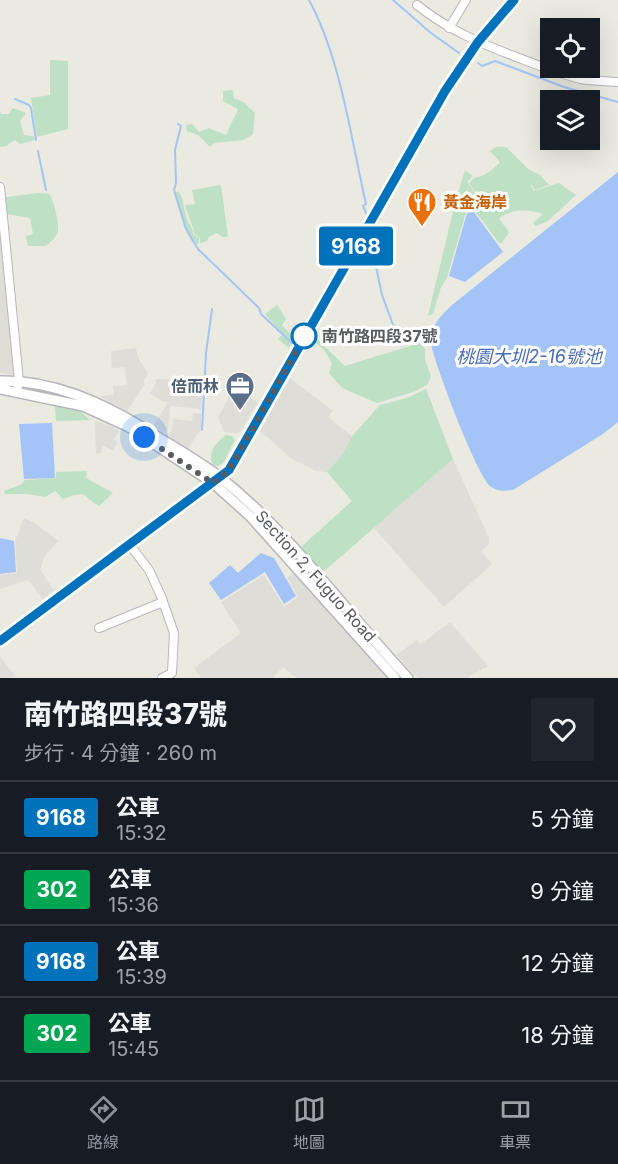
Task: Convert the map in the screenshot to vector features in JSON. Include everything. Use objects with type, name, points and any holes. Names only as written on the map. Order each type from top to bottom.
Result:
[{"type":"street","points":[[449,28],[466,0]]},
{"type":"street","points":[[0,641],[229,470],[445,91],[478,42],[514,0]]},
{"type":"street","points":[[417,5],[449,28],[478,42],[561,74],[583,79],[618,82]]},
{"type":"street","points":[[0,187],[19,381],[17,391]]},
{"type":"street","points":[[0,381],[19,381],[87,398],[133,422],[217,480]]},
{"type":"street","points":[[0,389],[83,406],[129,428],[217,480]]},
{"type":"street","name":"Section 2, Fuguo Road","points":[[217,480],[395,678]]},
{"type":"street","name":"Section 2, Fuguo Road","points":[[217,480],[259,512],[408,678]]},
{"type":"street","points":[[130,545],[149,570],[174,633],[172,673],[162,678]]},
{"type":"street","points":[[99,628],[163,602]]},
{"type":"shaded area","points":[[1,237],[15,375],[0,373]]},
{"type":"shaded area","points":[[136,348],[138,357],[148,374],[143,382],[145,384],[127,411],[99,396],[114,395],[113,386],[127,385],[125,367],[112,368],[111,351]]},
{"type":"shaded area","points":[[290,378],[333,411],[328,417],[352,436],[343,454],[327,472],[316,471],[292,459],[260,431]]},
{"type":"shaded area","points":[[155,379],[203,382],[201,409],[170,406],[168,431],[162,433],[153,427],[168,402],[150,393],[156,383]]},
{"type":"shaded area","points":[[234,388],[258,402],[240,432],[224,432],[218,417]]},
{"type":"shaded area","points":[[193,413],[201,414],[201,429],[187,450],[166,436],[172,431],[173,419],[192,421]]},
{"type":"shaded area","points":[[95,421],[119,431],[114,439],[118,442],[113,450],[103,446],[100,453],[96,453]]},
{"type":"shaded area","points":[[453,459],[489,538],[489,544],[481,551],[492,564],[444,607],[374,528]]},
{"type":"shaded area","points":[[24,518],[35,523],[58,541],[44,557],[40,570],[54,590],[43,599],[28,580],[0,589],[0,575],[17,573],[15,541]]},
{"type":"shaded area","points":[[296,572],[388,676],[386,678],[297,678],[283,667],[272,678],[201,678],[194,668],[241,633],[221,602],[264,575],[284,607],[298,597],[287,577]]},
{"type":"shaded area","points":[[450,622],[488,666],[467,678],[418,678],[396,655],[417,640],[421,644]]},
{"type":"shaded area","points":[[0,657],[16,677],[0,678]]},
{"type":"green space","points":[[50,60],[68,61],[68,129],[37,137],[31,98],[50,95]]},
{"type":"green space","points":[[231,90],[234,98],[243,102],[255,113],[253,134],[244,140],[214,143],[210,147],[198,135],[187,131],[186,125],[192,124],[199,132],[209,128],[226,135],[238,109],[223,101],[223,91]]},
{"type":"green space","points":[[13,108],[26,113],[20,121],[24,135],[33,136],[35,140],[20,144],[15,140],[0,147],[0,110],[1,114],[9,114]]},
{"type":"green space","points":[[496,147],[506,147],[528,169],[540,175],[549,185],[535,190],[529,182],[534,191],[559,183],[576,195],[548,221],[536,226],[533,223],[543,214],[520,210],[503,215],[499,219],[509,232],[502,243],[499,243],[475,211],[466,212],[447,278],[441,287],[433,314],[428,316],[465,170],[473,176],[467,182],[475,193],[485,198],[475,192],[469,183],[500,162],[490,151]]},
{"type":"green space","points":[[221,185],[228,237],[222,237],[217,233],[209,237],[207,241],[200,243],[200,238],[194,233],[185,205],[195,204],[192,190]]},
{"type":"green space","points":[[174,192],[179,192],[181,195],[186,218],[193,234],[199,238],[199,243],[194,245],[185,229]]},
{"type":"green space","points":[[49,194],[51,197],[56,211],[58,231],[46,246],[28,246],[26,236],[33,234],[30,218],[7,214],[6,197]]},
{"type":"green space","points":[[277,305],[286,319],[282,325],[295,338],[289,348],[278,339],[283,334],[265,314]]},
{"type":"green space","points":[[315,337],[345,366],[420,343],[425,349],[425,360],[431,376],[428,384],[416,391],[377,403],[342,388],[329,373],[332,363],[325,351],[313,340]]},
{"type":"green space","points":[[426,389],[453,459],[322,573],[300,548],[352,501],[327,472],[343,454],[352,436],[380,405],[407,398]]},
{"type":"green space","points":[[55,406],[81,412],[90,420],[56,421]]},
{"type":"green space","points":[[226,435],[232,436],[235,440],[223,463],[218,466],[212,465],[211,455],[214,447]]},
{"type":"green space","points":[[87,471],[86,478],[113,493],[99,506],[81,494],[63,499],[55,491],[45,497],[5,494],[4,491],[22,484],[25,480],[56,478],[56,472]]},
{"type":"water","name":"桃園大圳2-16號池","points":[[618,172],[618,422],[603,434],[513,490],[497,490],[491,487],[485,479],[459,424],[432,350],[433,329],[452,305]]},
{"type":"water","points":[[474,212],[503,252],[465,282],[449,276],[467,213]]},
{"type":"water","points":[[52,423],[55,478],[24,479],[19,424]]},
{"type":"water","points":[[0,538],[14,541],[16,572],[0,574]]},
{"type":"water","points":[[261,553],[274,558],[296,596],[284,604],[265,572],[221,600],[209,583],[230,565],[238,573]]},
{"type":"waterway","points":[[309,0],[320,23],[337,73],[350,126],[366,213]]},
{"type":"waterway","points":[[393,0],[431,33],[459,53]]},
{"type":"waterway","points":[[478,63],[482,66],[495,61],[564,87],[618,102]]},
{"type":"waterway","points":[[15,99],[31,108],[36,140]]},
{"type":"waterway","points":[[178,124],[181,126],[175,150],[176,183],[174,190],[186,229],[198,249],[292,343]]},
{"type":"waterway","points":[[38,151],[46,190]]},
{"type":"waterway","points":[[370,238],[382,295],[401,346]]},
{"type":"waterway","points":[[202,430],[206,353],[212,309]]},
{"type":"bus line","name":"9168","points":[[0,641],[229,470],[445,91],[478,42],[514,0]]},
{"type":"place","name":"黃金海岸","points":[[422,228]]},
{"type":"place","name":"南竹路四段37號","points":[[304,336]]},
{"type":"place","name":"倍而林","points":[[240,412]]},
{"type":"route","points":[[144,437],[213,483],[229,470],[307,332],[304,336]]}]
